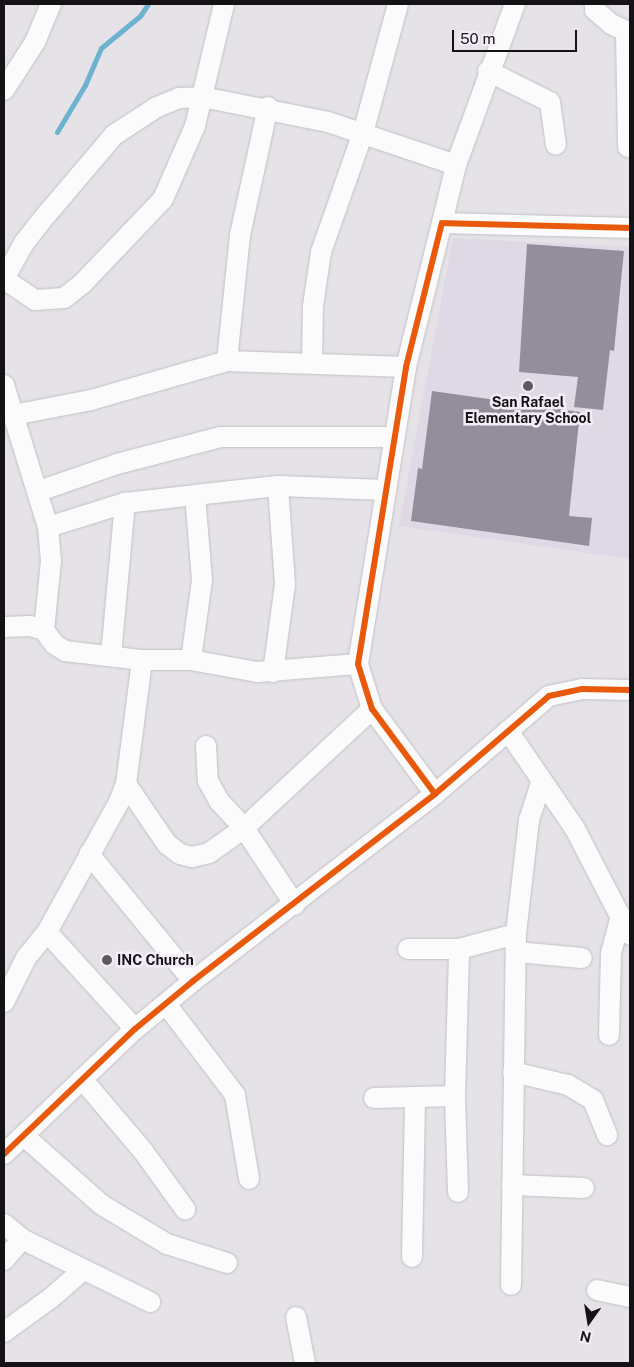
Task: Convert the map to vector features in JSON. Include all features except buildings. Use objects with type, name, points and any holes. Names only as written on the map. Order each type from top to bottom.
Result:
[{"type":"street","points":[[4,90],[35,42],[51,4]]},
{"type":"street","points":[[224,4],[202,96],[184,156],[163,199],[82,284],[64,298],[35,300],[4,279],[36,228],[114,135],[157,107],[179,98],[202,96],[268,107],[363,132],[456,165]]},
{"type":"street","points":[[312,363],[313,306],[321,252],[363,132],[398,4]]},
{"type":"street","points":[[435,794],[372,709],[358,664],[406,366],[456,165],[488,71],[515,4]]},
{"type":"street","points":[[595,4],[595,10],[628,32],[628,148]]},
{"type":"street","points":[[488,71],[550,102],[556,145]]},
{"type":"street","points":[[227,361],[240,235],[268,107]]},
{"type":"street","points":[[442,223],[630,228]]},
{"type":"street","points":[[13,415],[91,400],[227,361],[406,366]]},
{"type":"street","points":[[4,385],[39,491],[48,527],[51,561],[44,630]]},
{"type":"street","points":[[39,491],[117,464],[221,437],[394,437]]},
{"type":"street","points":[[48,527],[125,503],[195,495],[278,486],[386,490]]},
{"type":"street","points":[[273,672],[285,584],[278,486]]},
{"type":"street","points":[[191,660],[202,580],[195,495]]},
{"type":"street","points":[[111,656],[125,503]]},
{"type":"street","points":[[4,628],[30,626],[44,630],[54,644],[65,651],[142,660],[191,660],[257,672],[358,664]]},
{"type":"street","points":[[4,1002],[26,958],[47,932],[119,802],[126,784],[142,660]]},
{"type":"street","points":[[4,1154],[135,1030],[193,980],[295,905],[435,794],[549,696],[582,689],[630,690]]},
{"type":"street","points":[[126,784],[167,844],[180,854],[192,857],[209,853],[244,828],[372,709]]},
{"type":"street","points":[[508,731],[541,782],[575,829],[630,935]]},
{"type":"street","points":[[206,746],[208,781],[219,801],[244,828],[295,905]]},
{"type":"street","points":[[511,1285],[516,943],[529,820],[541,782]]},
{"type":"street","points":[[89,854],[193,980]]},
{"type":"street","points":[[609,1034],[611,953],[621,916]]},
{"type":"street","points":[[47,932],[135,1030]]},
{"type":"street","points":[[408,949],[458,949],[516,943],[582,958]]},
{"type":"street","points":[[458,949],[456,1096],[458,1192]]},
{"type":"street","points":[[166,1004],[235,1095],[249,1178]]},
{"type":"street","points":[[513,1072],[568,1085],[593,1100],[606,1135]]},
{"type":"street","points":[[82,1079],[143,1151],[185,1209]]},
{"type":"street","points":[[374,1098],[456,1096]]},
{"type":"street","points":[[412,1257],[415,1097]]},
{"type":"street","points":[[24,1136],[102,1205],[166,1244],[227,1263]]},
{"type":"street","points":[[512,1185],[584,1188]]},
{"type":"street","points":[[4,1224],[22,1239],[82,1271],[150,1302]]},
{"type":"street","points":[[4,1260],[22,1239]]},
{"type":"street","points":[[4,1332],[51,1298],[82,1271]]},
{"type":"street","points":[[597,1290],[630,1296]]},
{"type":"street","points":[[296,1317],[305,1363]]},
{"type":"shaded area","name":"San Rafael Elementary School","points":[[453,238],[630,247],[630,559],[399,526]]},
{"type":"waterway","points":[[57,132],[85,85],[101,48],[140,16],[148,4]]},
{"type":"cycle path","points":[[435,794],[372,709],[358,664],[406,367],[442,223],[630,228]]},
{"type":"cycle path","points":[[4,1154],[135,1029],[193,981],[435,794],[549,696],[582,689],[630,690]]},
{"type":"place","name":"San Rafael Elementary School","points":[[528,386]]},
{"type":"place","name":"INC Church","points":[[107,960]]}]
